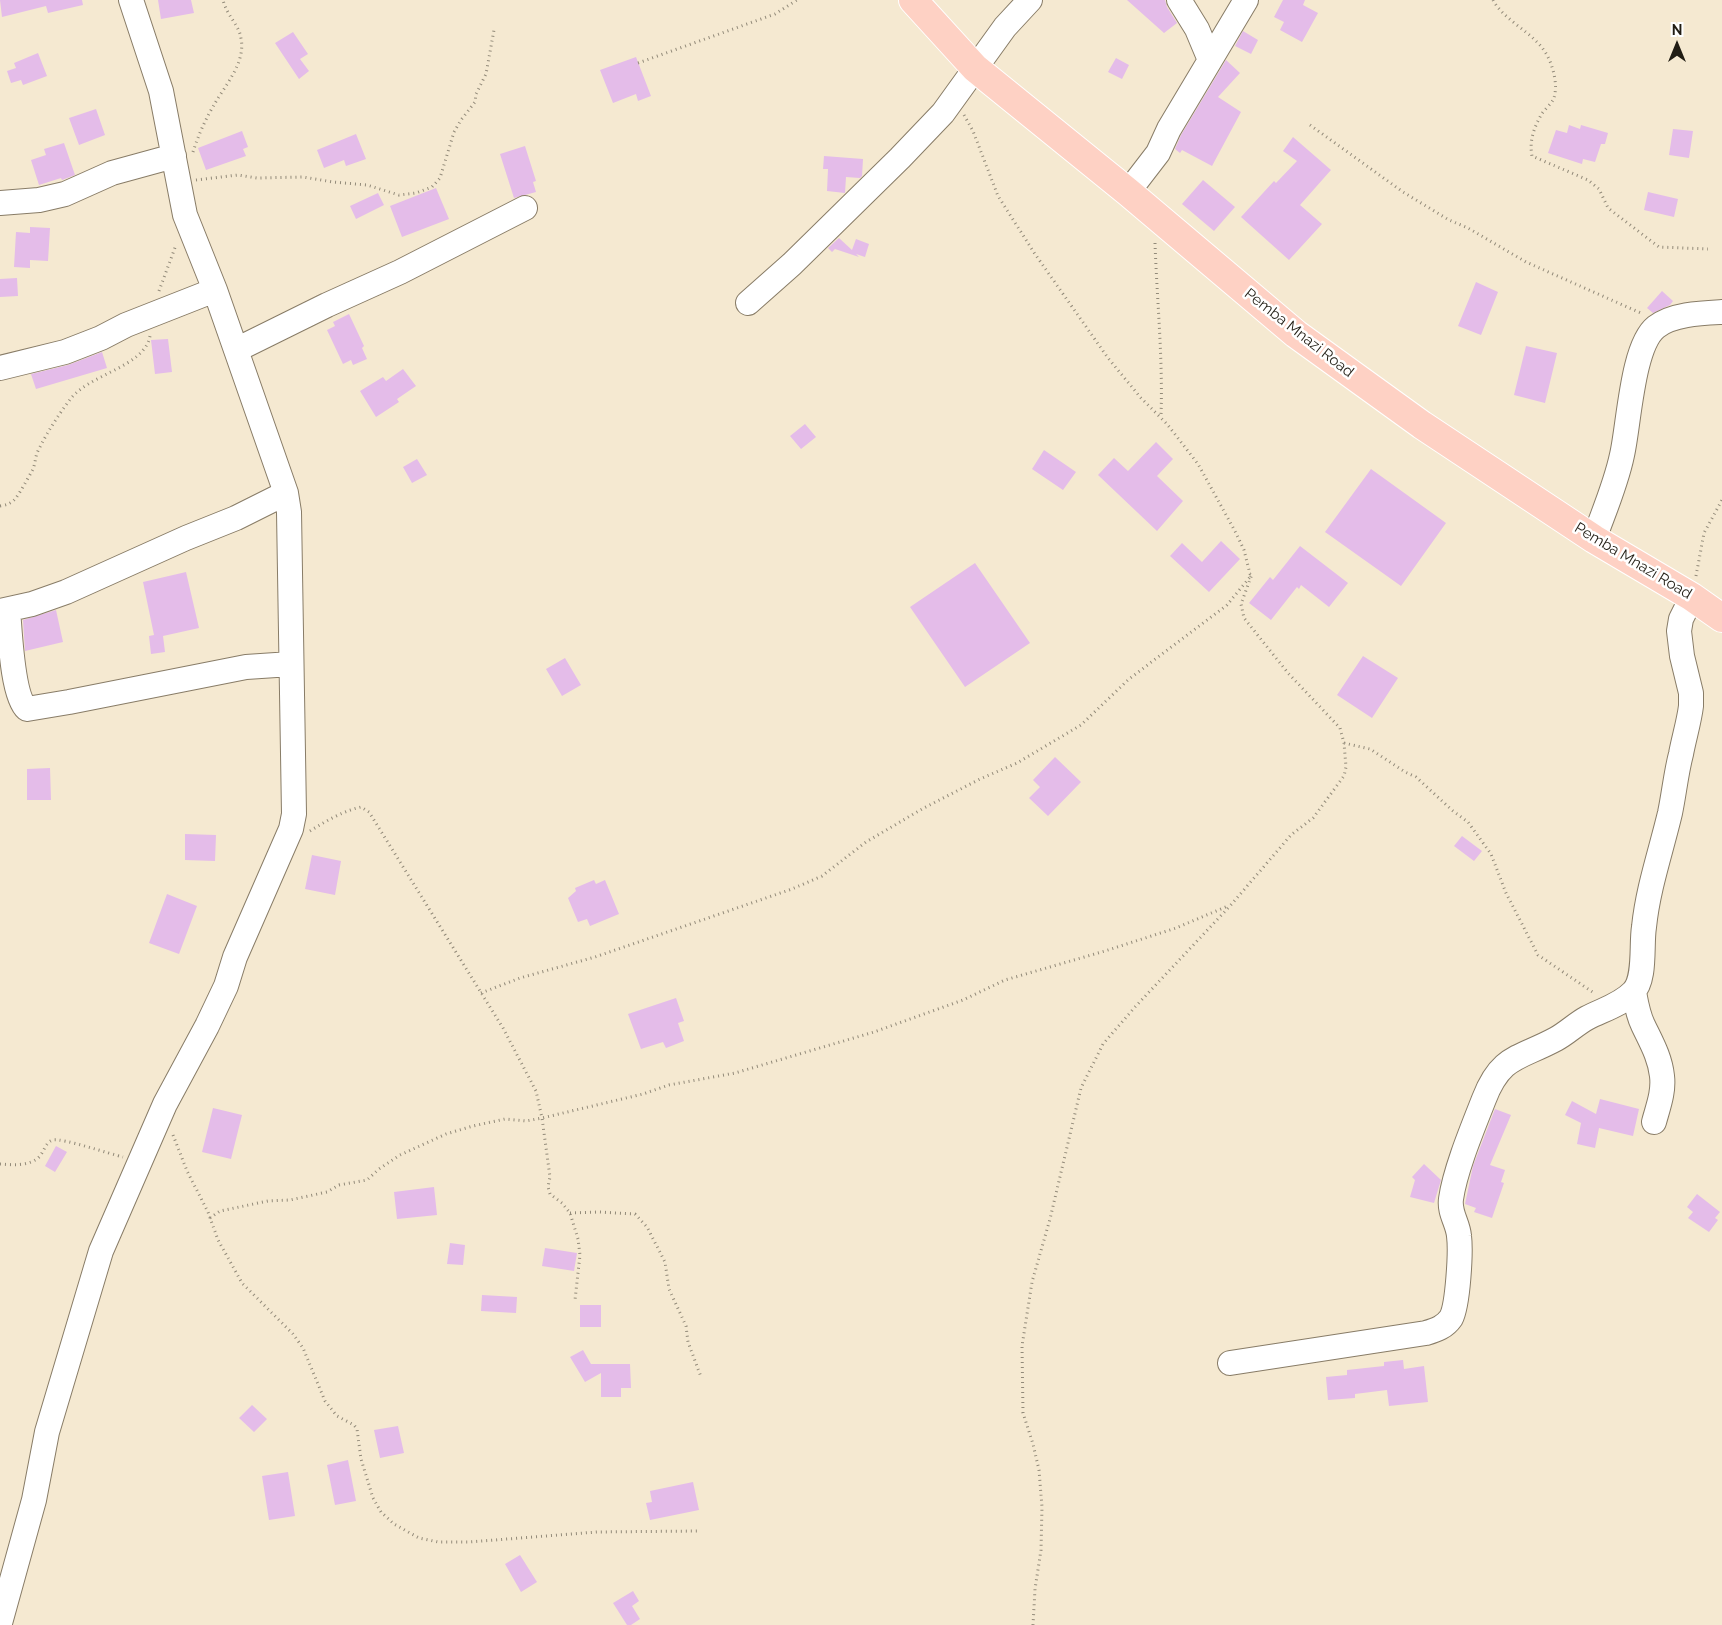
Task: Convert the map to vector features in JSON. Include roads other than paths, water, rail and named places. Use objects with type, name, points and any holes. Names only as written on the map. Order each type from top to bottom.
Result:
[{"type":"main road","name":"Pemba Mnazi Road","points":[[913,0],[975,68],[1128,192],[1296,334],[1422,425],[1594,539],[1692,597],[1722,618]]},
{"type":"street","points":[[0,1623],[34,1500],[47,1432],[101,1251],[165,1105],[226,986],[235,957],[292,829],[294,814],[289,512],[286,494],[215,290],[185,215],[184,156],[131,0]]},
{"type":"street","points":[[748,303],[792,264],[943,113],[1005,27],[1030,0]]},
{"type":"street","points":[[1178,0],[1197,29],[1210,60]]},
{"type":"street","points":[[1128,192],[1158,153],[1169,129],[1246,0]]},
{"type":"street","points":[[0,203],[39,200],[65,194],[112,173],[184,156]]},
{"type":"street","points":[[236,350],[327,305],[400,272],[524,208]]},
{"type":"street","points":[[0,368],[65,352],[101,338],[126,325],[215,290]]},
{"type":"street","points":[[1594,539],[1611,494],[1622,456],[1638,359],[1645,341],[1654,328],[1665,322],[1686,316],[1722,312]]},
{"type":"street","points":[[286,494],[236,518],[177,542],[66,592],[32,604],[4,611],[16,682],[9,693],[27,709],[78,701],[246,667],[292,664]]},
{"type":"street","points":[[1230,1363],[1437,1330],[1446,1324],[1454,1311],[1459,1265],[1459,1235],[1452,1214],[1451,1201],[1464,1156],[1489,1086],[1501,1068],[1519,1055],[1556,1039],[1586,1018],[1623,1001],[1634,992],[1640,982],[1644,927],[1650,892],[1670,811],[1690,711],[1691,692],[1682,656],[1679,630],[1681,619],[1692,597]]},
{"type":"street","points":[[1634,992],[1642,1024],[1659,1058],[1662,1077],[1662,1094],[1654,1122]]}]
